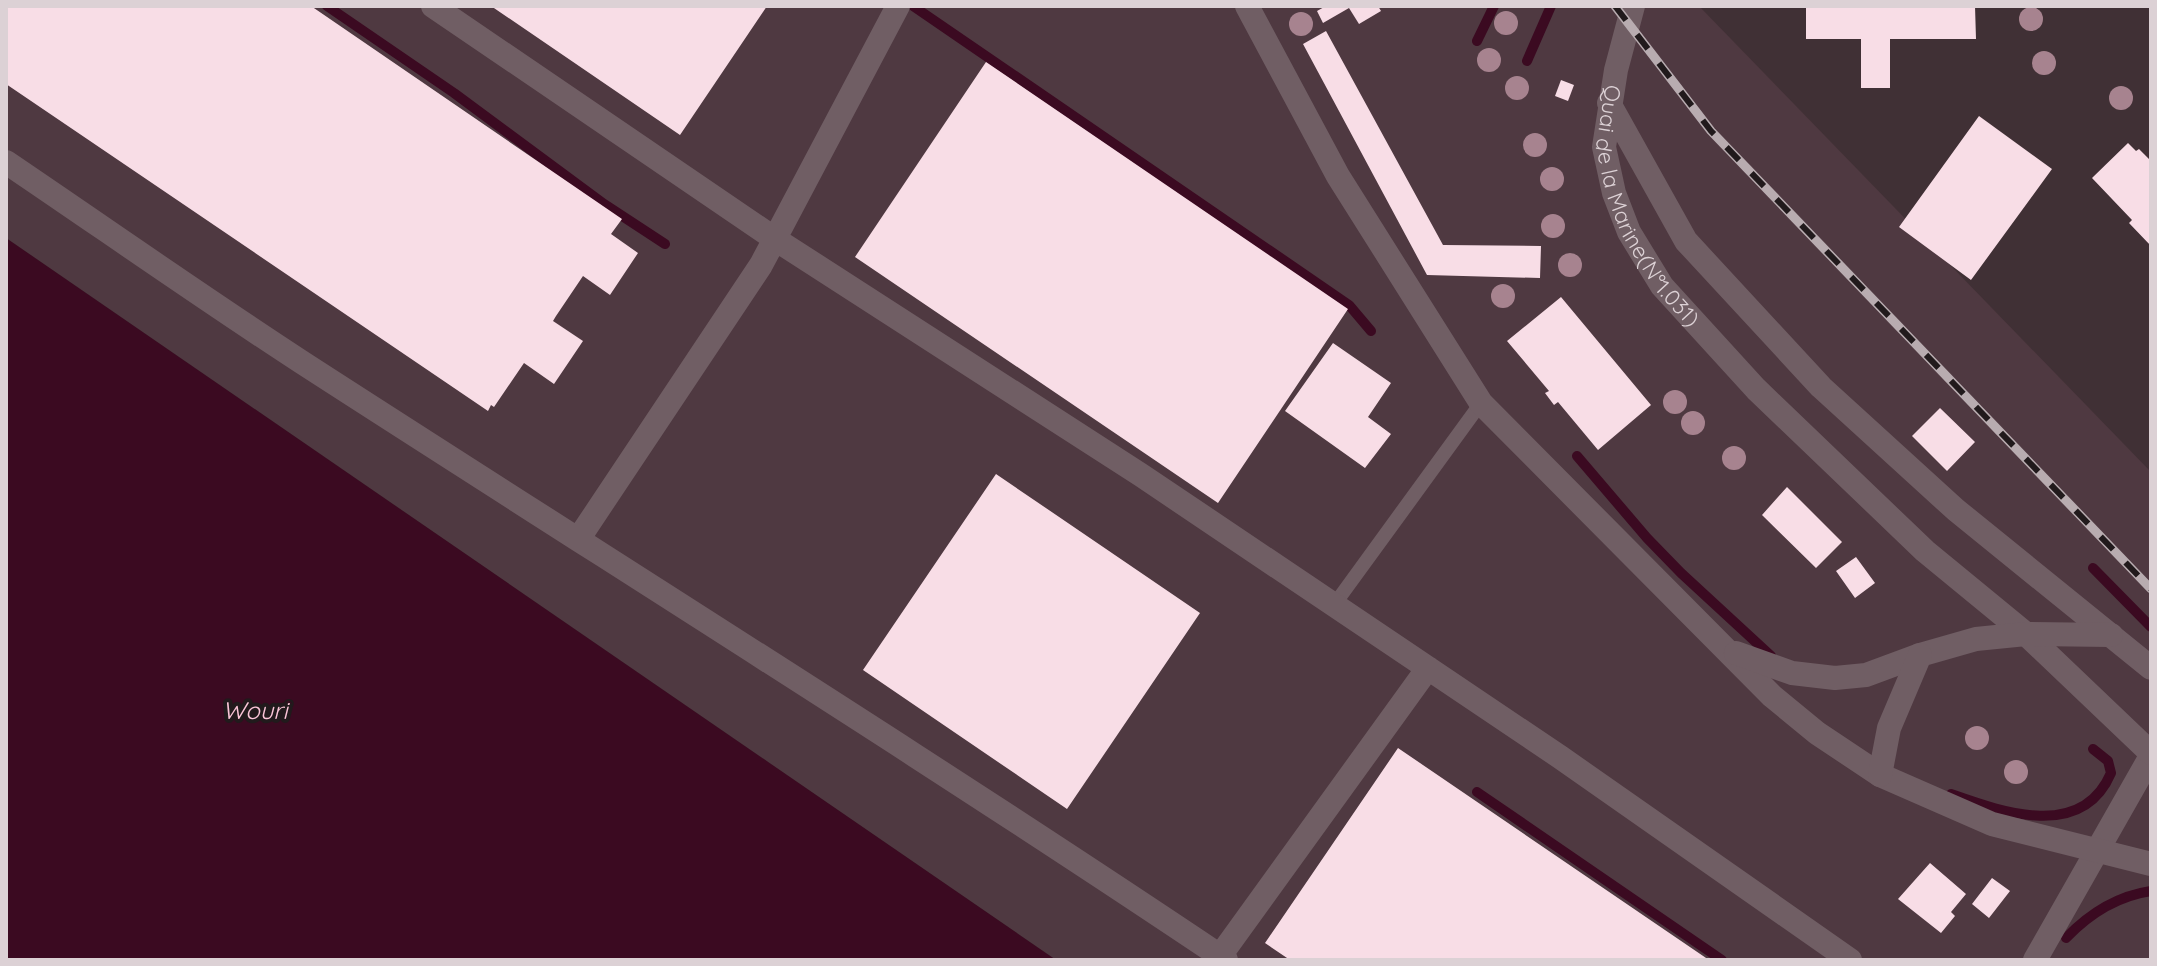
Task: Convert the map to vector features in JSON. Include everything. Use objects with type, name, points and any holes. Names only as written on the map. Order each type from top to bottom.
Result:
[{"type":"street","points":[[433,6],[775,239],[1141,475],[1428,668],[1850,960]]},
{"type":"street","points":[[579,538],[761,265],[898,6]]},
{"type":"street","points":[[1247,6],[1338,176],[1481,403],[1772,696],[1805,724],[1880,775],[1992,824],[2151,864]]},
{"type":"street","points":[[1609,103],[1633,6]]},
{"type":"street","name":"Quai de la Marine(N°1.031)","points":[[1609,103],[1604,147],[1614,193],[1629,232],[1662,286],[1756,389],[1913,541],[2026,634],[2151,754]]},
{"type":"street","name":"Quai de la Marine(N°1.031)","points":[[1609,103],[1686,241],[1821,387],[1956,510],[2151,668]]},
{"type":"street","points":[[6,162],[300,362],[579,538],[1223,958],[1428,668]]},
{"type":"street","points":[[1730,651],[1792,673],[1835,678],[1866,675],[1976,639],[2026,634],[2111,635]]},
{"type":"street","points":[[1880,775],[1889,728],[1920,655]]},
{"type":"street","points":[[2035,960],[2151,754]]},
{"type":"lane","points":[[1334,605],[1481,403]]},
{"type":"shaded area","points":[[6,6],[1699,6],[2151,472],[2151,960],[1056,960],[6,238]]},
{"type":"water","name":"Wouri","points":[[6,238],[1056,960],[6,960]]},
{"type":"building","points":[[6,6],[311,6],[622,219],[611,234],[638,253],[610,295],[583,276],[556,316],[553,321],[583,341],[554,384],[524,363],[488,411],[6,84]]},
{"type":"building","points":[[491,6],[767,6],[680,135]]},
{"type":"building","points":[[1326,6],[1378,6],[1381,11],[1359,24],[1349,8],[1323,23],[1317,11]]},
{"type":"building","points":[[1806,6],[1975,6],[1976,39],[1890,39],[1890,88],[1861,88],[1861,39],[1806,39]]},
{"type":"building","points":[[1326,31],[1443,245],[1541,246],[1540,278],[1427,275],[1303,44]]},
{"type":"building","points":[[986,62],[1348,309],[1218,503],[855,257]]},
{"type":"building","points":[[1561,80],[1574,85],[1568,101],[1555,96]]},
{"type":"building","points":[[1979,116],[2052,169],[1971,280],[1899,227]]},
{"type":"building","points":[[2128,143],[2151,161],[2151,246],[2129,223],[2132,220],[2092,178]]},
{"type":"building","points":[[1561,297],[1651,405],[1598,450],[1558,402],[1554,405],[1545,393],[1549,391],[1507,341]]},
{"type":"building","points":[[1333,343],[1391,383],[1368,417],[1391,434],[1365,468],[1285,411]]},
{"type":"building","points":[[1940,408],[1975,442],[1947,471],[1912,436]]},
{"type":"building","points":[[996,474],[1200,613],[1067,809],[863,670]]},
{"type":"building","points":[[1787,487],[1842,542],[1816,568],[1762,515]]},
{"type":"building","points":[[1856,557],[1875,583],[1855,598],[1836,571]]},
{"type":"building","points":[[1398,748],[1709,960],[1290,960],[1265,943]]},
{"type":"building","points":[[1930,863],[1966,894],[1951,912],[1955,916],[1941,933],[1898,899]]},
{"type":"building","points":[[1992,878],[2010,891],[1989,918],[1972,904]]},
{"type":"waterway","points":[[327,6],[454,93],[604,204],[665,244]]},
{"type":"waterway","points":[[913,6],[1349,305],[1371,331]]},
{"type":"waterway","points":[[1477,41],[1494,6]]},
{"type":"waterway","points":[[1527,61],[1551,6]]},
{"type":"waterway","points":[[1577,456],[1647,538],[1771,656]]},
{"type":"waterway","points":[[2093,568],[2151,627]]},
{"type":"waterway","points":[[1951,794],[1993,808],[2039,816],[2081,808],[2098,794],[2111,773],[2108,761],[2093,749]]},
{"type":"waterway","points":[[1477,792],[1722,960]]},
{"type":"waterway","points":[[2066,938],[2104,907],[2151,891]]},
{"type":"railway","points":[[1615,6],[1711,131],[2151,589]]}]
